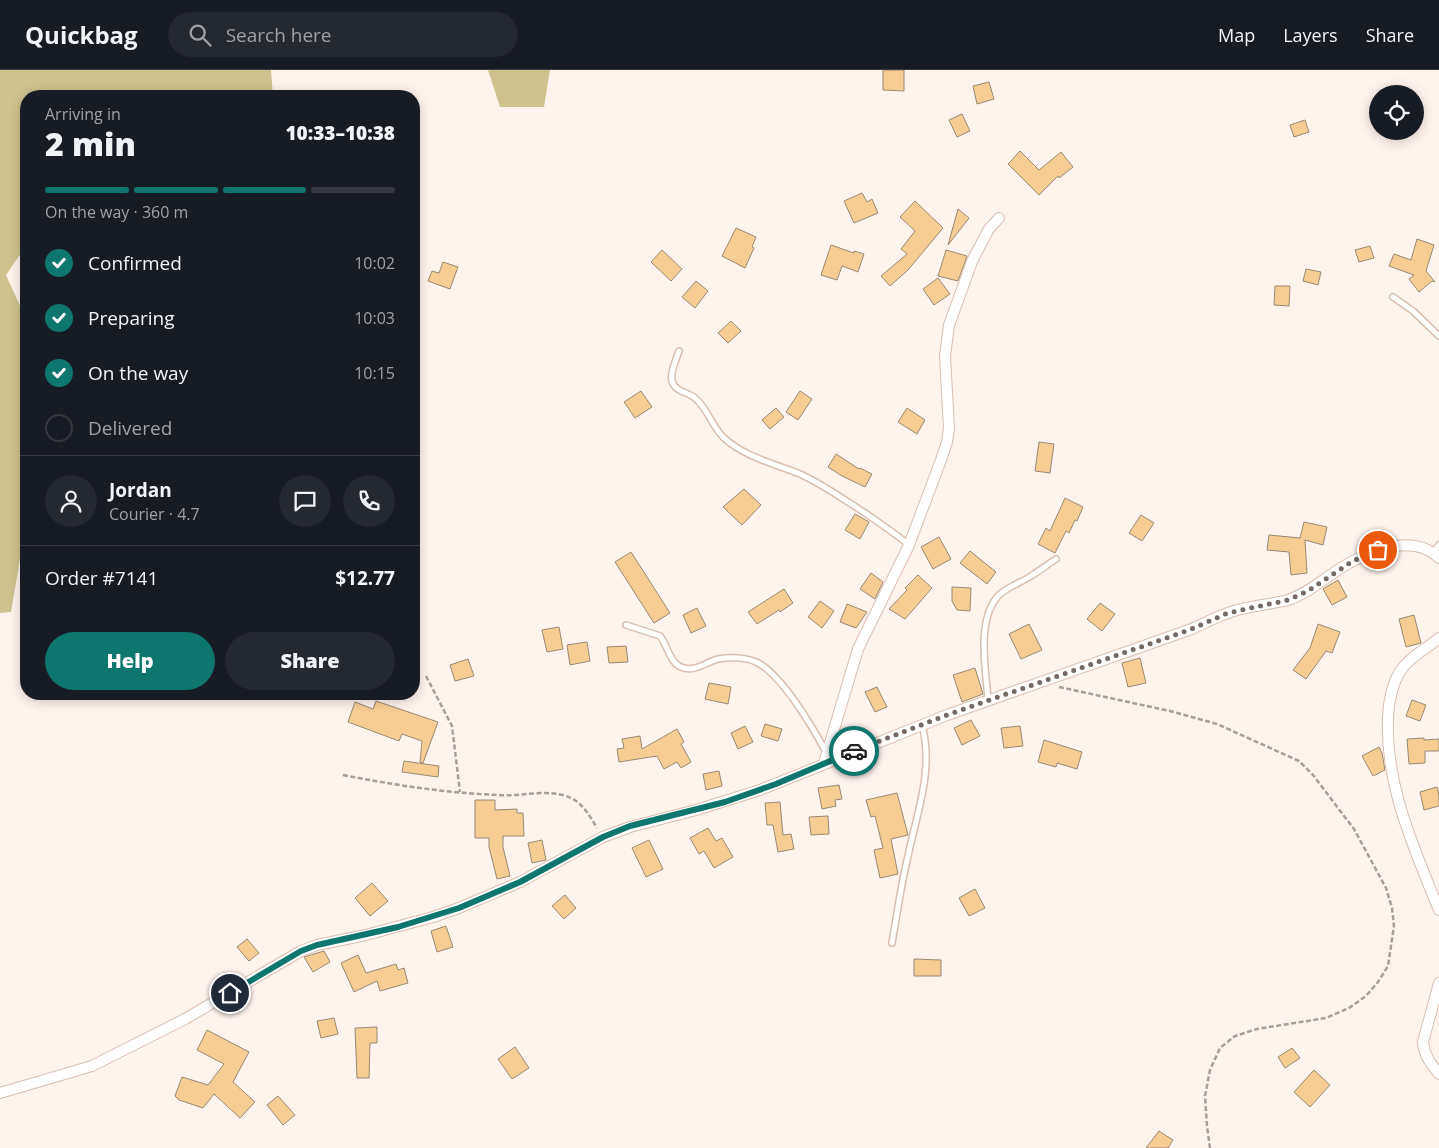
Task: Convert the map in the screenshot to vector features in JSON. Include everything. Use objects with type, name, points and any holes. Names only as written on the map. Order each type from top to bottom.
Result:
[{"type":"street","points":[[824,764],[858,649],[908,545],[947,442],[949,428],[945,356],[949,325],[973,259],[989,229],[999,218]]},
{"type":"street","points":[[0,1093],[92,1066],[185,1019],[301,951],[317,945],[398,927],[459,908],[520,882],[603,837],[630,826],[725,802],[988,700],[1189,630],[1228,613],[1288,600],[1308,591],[1353,561],[1378,550],[1412,545],[1437,552]]},
{"type":"street","points":[[1439,638],[1418,652],[1400,671],[1394,682],[1388,719],[1388,744],[1404,820],[1439,910]]},
{"type":"street","points":[[1439,983],[1423,1042],[1428,1060],[1439,1074]]},
{"type":"lane","points":[[1393,297],[1413,311],[1439,336]]},
{"type":"lane","points":[[679,352],[672,375],[674,385],[697,400],[712,424],[725,439],[752,455],[800,474],[826,487],[891,530],[908,545]]},
{"type":"lane","points":[[988,700],[984,629],[993,603],[999,595],[1056,559]]},
{"type":"lane","points":[[626,625],[660,636],[675,663],[681,667],[690,669],[718,659],[732,658],[746,658],[757,662],[767,670],[796,703],[827,753]]},
{"type":"lane","points":[[892,942],[925,774],[927,753],[922,725]]},
{"type":"path","points":[[426,676],[452,726],[460,793]]},
{"type":"path","points":[[1041,682],[1082,693],[1170,711],[1217,724],[1299,761],[1314,775],[1354,829],[1386,888],[1392,908],[1394,926],[1388,966],[1366,996],[1349,1008],[1326,1018],[1257,1029],[1235,1036],[1220,1048],[1210,1070],[1205,1096],[1210,1148]]},
{"type":"path","points":[[343,775],[403,786],[460,793],[501,796],[551,793],[567,796],[578,802],[588,812],[603,837]]},
{"type":"shaded area","points":[[0,70],[271,70],[273,90],[20,90],[20,255],[6,275],[20,306],[20,559],[11,612],[0,613]]},
{"type":"shaded area","points":[[488,70],[550,70],[544,107],[500,107]]},
{"type":"building","points":[[883,70],[904,70],[904,91],[883,90]]},
{"type":"building","points":[[989,82],[994,99],[977,104],[973,86]]},
{"type":"building","points":[[962,114],[970,131],[957,137],[949,120]]},
{"type":"building","points":[[1305,120],[1309,132],[1294,137],[1290,125]]},
{"type":"building","points":[[1020,151],[1039,170],[1061,152],[1073,167],[1059,178],[1058,176],[1039,195],[1008,164]]},
{"type":"building","points":[[862,193],[867,202],[872,199],[878,213],[854,223],[844,201]]},
{"type":"building","points":[[915,201],[943,228],[908,270],[890,286],[881,276],[907,254],[901,249],[915,231],[900,217]]},
{"type":"building","points":[[958,209],[969,218],[948,245]]},
{"type":"building","points":[[736,228],[756,237],[752,247],[754,248],[745,268],[722,256]]},
{"type":"building","points":[[1417,239],[1434,245],[1426,271],[1435,282],[1432,281],[1419,292],[1409,279],[1414,275],[1389,266],[1394,254],[1411,260]]},
{"type":"building","points":[[831,245],[854,253],[854,251],[864,254],[858,272],[842,266],[837,280],[821,275]]},
{"type":"building","points":[[1370,246],[1374,258],[1359,262],[1355,250]]},
{"type":"building","points":[[662,250],[682,269],[671,281],[651,262]]},
{"type":"building","points":[[946,250],[967,256],[958,281],[938,276]]},
{"type":"building","points":[[443,262],[458,267],[450,289],[428,281],[432,271],[439,273]]},
{"type":"building","points":[[1306,269],[1321,272],[1318,285],[1303,281]]},
{"type":"building","points":[[938,278],[950,294],[934,305],[923,289]]},
{"type":"building","points":[[696,281],[708,291],[695,308],[682,297]]},
{"type":"building","points":[[1275,286],[1290,286],[1289,306],[1274,305]]},
{"type":"building","points":[[731,321],[741,331],[728,343],[718,333]]},
{"type":"building","points":[[641,391],[652,407],[635,418],[624,402]]},
{"type":"building","points":[[800,391],[812,399],[798,420],[786,412]]},
{"type":"building","points":[[776,408],[784,417],[770,429],[762,420]]},
{"type":"building","points":[[907,408],[925,420],[917,434],[898,422]]},
{"type":"building","points":[[1039,442],[1054,444],[1050,473],[1035,471]]},
{"type":"building","points":[[836,454],[859,469],[872,474],[865,487],[828,467]]},
{"type":"building","points":[[744,489],[761,505],[742,525],[723,507]]},
{"type":"building","points":[[1065,498],[1083,507],[1077,521],[1075,520],[1069,533],[1066,531],[1055,553],[1038,544],[1046,528],[1050,531]]},
{"type":"building","points":[[855,514],[869,522],[860,539],[845,530]]},
{"type":"building","points":[[1141,515],[1154,523],[1142,541],[1129,533]]},
{"type":"building","points":[[1304,522],[1327,527],[1323,545],[1305,540],[1307,573],[1291,575],[1289,552],[1267,550],[1269,535],[1300,538]]},
{"type":"building","points":[[939,537],[951,559],[933,569],[921,547]]},
{"type":"building","points":[[970,551],[996,572],[987,584],[960,563]]},
{"type":"building","points":[[631,552],[670,613],[654,623],[615,562]]},
{"type":"building","points":[[871,573],[883,582],[875,599],[860,589]]},
{"type":"building","points":[[918,575],[932,588],[905,619],[889,609]]},
{"type":"building","points":[[1338,580],[1347,597],[1332,605],[1323,589]]},
{"type":"building","points":[[952,587],[971,588],[970,611],[957,610],[952,601]]},
{"type":"building","points":[[784,589],[793,603],[757,624],[748,612]]},
{"type":"building","points":[[820,601],[834,611],[822,628],[808,617]]},
{"type":"building","points":[[1100,603],[1115,614],[1102,631],[1087,619]]},
{"type":"building","points":[[847,604],[867,612],[856,628],[840,622]]},
{"type":"building","points":[[697,608],[706,626],[691,633],[683,615]]},
{"type":"building","points":[[1414,615],[1421,643],[1406,647],[1399,619]]},
{"type":"building","points":[[1029,624],[1042,650],[1021,659],[1009,634]]},
{"type":"building","points":[[1318,624],[1340,632],[1332,653],[1326,651],[1306,679],[1293,670],[1310,648]]},
{"type":"building","points":[[559,627],[563,649],[547,652],[542,630]]},
{"type":"building","points":[[587,642],[590,661],[570,665],[567,645]]},
{"type":"building","points":[[626,646],[628,662],[609,663],[607,647]]},
{"type":"building","points":[[1140,658],[1146,683],[1128,687],[1122,663]]},
{"type":"building","points":[[468,659],[474,676],[455,681],[450,665]]},
{"type":"building","points":[[975,668],[983,694],[962,702],[953,675]]},
{"type":"building","points":[[709,683],[731,687],[728,704],[705,699]]},
{"type":"building","points":[[877,687],[887,707],[875,712],[865,692]]},
{"type":"building","points":[[1412,700],[1426,705],[1420,721],[1406,716]]},
{"type":"building","points":[[376,701],[438,722],[423,763],[420,762],[422,741],[402,734],[399,741],[348,722],[355,702],[373,709]]},
{"type":"building","points":[[971,720],[980,736],[962,745],[954,728]]},
{"type":"building","points":[[765,724],[782,729],[778,741],[761,736]]},
{"type":"building","points":[[745,726],[753,742],[738,749],[731,733]]},
{"type":"building","points":[[1020,726],[1023,746],[1004,748],[1001,728]]},
{"type":"building","points":[[677,729],[684,742],[681,744],[691,762],[681,768],[677,762],[664,769],[657,756],[619,762],[617,749],[624,748],[622,739],[640,736],[642,749]]},
{"type":"building","points":[[1424,738],[1424,740],[1439,739],[1439,751],[1425,751],[1425,763],[1409,764],[1407,739]]},
{"type":"building","points":[[1044,740],[1082,752],[1077,769],[1057,763],[1056,767],[1038,762]]},
{"type":"building","points":[[1379,747],[1385,770],[1373,776],[1362,756]]},
{"type":"building","points":[[404,761],[439,766],[438,777],[402,772]]},
{"type":"building","points":[[719,771],[722,786],[706,790],[703,774]]},
{"type":"building","points":[[839,785],[842,799],[835,800],[836,806],[822,809],[818,788]]},
{"type":"building","points":[[1437,787],[1439,806],[1424,810],[1420,792]]},
{"type":"building","points":[[897,793],[908,835],[891,839],[898,874],[880,878],[874,850],[883,848],[875,816],[871,817],[866,800]]},
{"type":"building","points":[[475,800],[495,800],[495,810],[517,809],[517,813],[523,813],[524,836],[503,836],[503,847],[510,876],[497,879],[489,847],[489,838],[475,838]]},
{"type":"building","points":[[780,802],[783,835],[791,834],[794,849],[778,852],[773,825],[767,825],[765,803]]},
{"type":"building","points":[[828,816],[829,834],[811,835],[809,817]]},
{"type":"building","points":[[708,828],[716,841],[722,838],[733,857],[714,868],[704,851],[699,854],[690,838]]},
{"type":"building","points":[[542,840],[546,860],[532,863],[528,843]]},
{"type":"building","points":[[649,840],[663,869],[646,877],[632,848]]},
{"type":"building","points":[[372,883],[388,901],[370,916],[355,898]]},
{"type":"building","points":[[975,889],[985,908],[969,916],[959,898]]},
{"type":"building","points":[[565,895],[576,908],[564,919],[552,906]]},
{"type":"building","points":[[446,926],[453,947],[437,952],[431,931]]},
{"type":"building","points":[[247,939],[259,953],[249,961],[237,947]]},
{"type":"building","points":[[324,951],[330,962],[313,972],[304,957]]},
{"type":"building","points":[[358,955],[366,973],[396,964],[398,970],[404,968],[408,983],[380,991],[377,981],[354,992],[341,963]]},
{"type":"building","points":[[914,959],[941,960],[941,976],[914,976]]},
{"type":"building","points":[[334,1018],[338,1034],[321,1038],[317,1021]]},
{"type":"building","points":[[377,1027],[377,1043],[370,1043],[369,1078],[357,1078],[355,1028]]},
{"type":"building","points":[[207,1030],[249,1052],[233,1082],[255,1102],[240,1118],[214,1094],[203,1108],[179,1100],[175,1096],[182,1077],[208,1085],[224,1064],[197,1050]]},
{"type":"building","points":[[515,1047],[529,1068],[512,1079],[498,1059]]},
{"type":"building","points":[[1292,1048],[1300,1058],[1285,1068],[1278,1057]]},
{"type":"building","points":[[1314,1070],[1330,1085],[1310,1107],[1294,1092]]},
{"type":"building","points":[[278,1096],[295,1115],[283,1125],[267,1105]]},
{"type":"building","points":[[1159,1131],[1173,1140],[1168,1148],[1146,1148]]},
{"type":"way so far","points":[[854,751],[947,715],[1189,630],[1228,613],[1288,600],[1308,591],[1353,561],[1378,550]]},
{"type":"route","points":[[230,993],[301,951],[317,945],[433,918],[520,882],[603,837],[630,826],[725,802],[776,784],[854,751]]}]
